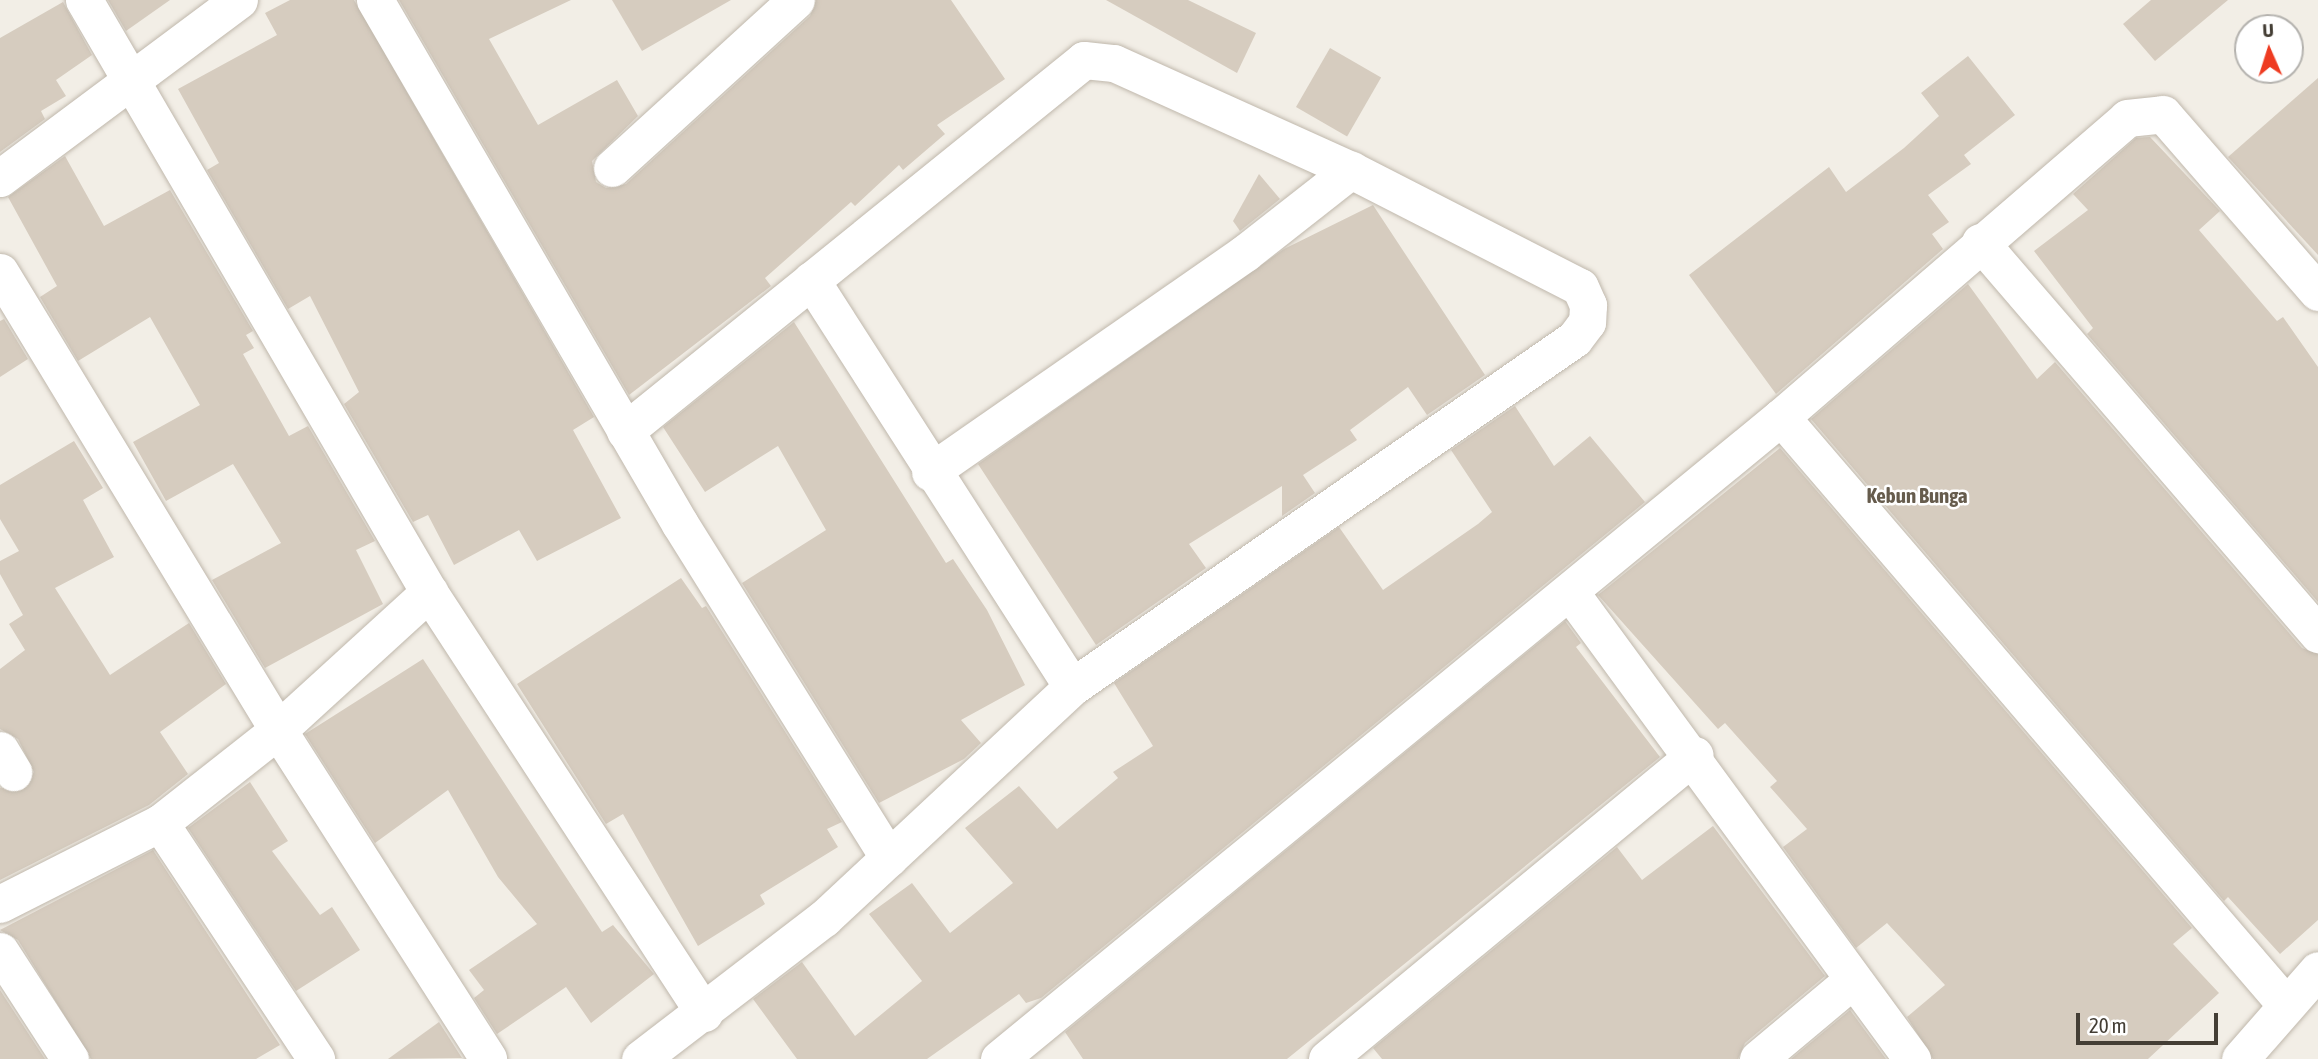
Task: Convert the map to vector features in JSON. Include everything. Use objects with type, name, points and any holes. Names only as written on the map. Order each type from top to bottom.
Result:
[{"type":"street","points":[[84,0],[429,592],[704,1013]]},
{"type":"street","points":[[0,178],[133,84],[239,0]]},
{"type":"street","points":[[375,0],[625,431],[889,859]]},
{"type":"street","points":[[612,168],[796,0]]},
{"type":"street","points":[[625,431],[1084,60],[1114,63],[1351,170],[1580,287],[1588,304],[1587,322],[1574,339],[1072,687],[889,859],[704,1013],[640,1059]]},
{"type":"street","points":[[1014,1054],[1781,417],[1980,242],[2127,118],[2164,114],[2318,292]]},
{"type":"street","points":[[930,472],[1245,253],[1351,170]]},
{"type":"street","points":[[1980,242],[2318,634]]},
{"type":"street","points":[[0,272],[278,730],[488,1059]]},
{"type":"street","points":[[811,280],[930,472],[1072,687]]},
{"type":"street","points":[[1781,417],[2286,1004]]},
{"type":"street","points":[[0,904],[160,823],[278,730],[429,592]]},
{"type":"street","points":[[1570,592],[1695,755],[1850,982],[1912,1059]]},
{"type":"street","points":[[1327,1059],[1695,755]]},
{"type":"street","points":[[160,823],[316,1059]]},
{"type":"street","points":[[0,951],[70,1059]]},
{"type":"street","points":[[2240,1059],[2318,970]]},
{"type":"street","points":[[1758,1059],[1850,982]]},
{"type":"building","points":[[108,0],[170,0],[126,31]]},
{"type":"building","points":[[290,0],[354,0],[594,417],[573,430],[621,518],[537,561],[519,530],[454,565],[428,515],[413,522],[344,404],[359,392],[310,296],[288,309],[207,170],[219,163],[178,89],[277,35],[265,13]]},
{"type":"building","points":[[399,0],[571,0],[489,39],[538,125],[617,80],[638,116],[592,161],[596,182],[606,188],[626,184],[810,16],[816,0],[951,0],[1005,79],[937,125],[945,134],[903,170],[899,165],[855,206],[851,202],[765,278],[771,286],[629,395]]},
{"type":"building","points":[[612,0],[731,0],[642,51]]},
{"type":"building","points":[[1106,0],[1188,0],[1256,33],[1237,73]]},
{"type":"building","points":[[2151,0],[2228,0],[2155,61],[2123,24]]},
{"type":"building","points":[[63,2],[92,55],[56,80],[66,96],[41,111],[45,119],[0,152],[0,38]]},
{"type":"building","points":[[1330,48],[1381,78],[1347,136],[1296,107]]},
{"type":"building","points":[[1968,56],[2015,115],[1964,155],[1971,164],[1928,195],[1949,222],[1932,234],[1943,249],[1776,394],[1689,275],[1829,167],[1846,192],[1904,148],[1939,116],[1921,93]]},
{"type":"building","points":[[2318,78],[2318,255],[2228,157]]},
{"type":"building","points":[[2150,137],[2220,211],[2199,230],[2277,321],[2283,317],[2318,367],[2318,602],[2087,334],[2093,328],[2034,251],[2088,210],[2073,194],[2136,138]]},
{"type":"building","points":[[65,156],[104,226],[170,190],[253,331],[246,335],[254,348],[243,354],[289,436],[308,426],[375,541],[356,550],[383,604],[265,668],[212,580],[281,543],[233,464],[166,501],[133,442],[200,405],[150,317],[78,361],[40,297],[57,286],[8,197]]},
{"type":"building","points":[[1259,174],[1280,199],[1240,231],[1233,221]]},
{"type":"building","points":[[1373,205],[1485,375],[1427,415],[1408,387],[1350,430],[1357,440],[1303,475],[1315,493],[1282,516],[1282,486],[1189,544],[1206,568],[1096,645],[978,464],[1284,249]]},
{"type":"building","points":[[1968,284],[2037,379],[2055,362],[2302,648],[2318,654],[2318,920],[2280,954],[2228,897],[2224,901],[1811,419]]},
{"type":"building","points":[[4,319],[28,359],[0,377],[0,321]]},
{"type":"building","points":[[794,322],[946,563],[953,559],[987,610],[1025,685],[961,720],[981,743],[964,759],[879,803],[742,583],[826,530],[778,446],[705,492],[663,427]]},
{"type":"building","points":[[1515,406],[1554,466],[1590,436],[1645,502],[1041,998],[1026,1003],[1019,994],[927,1059],[797,1059],[753,999],[802,962],[855,1036],[922,981],[869,914],[912,883],[950,933],[1013,883],[965,828],[1019,786],[1057,829],[1118,778],[1113,772],[1153,746],[1114,683],[1339,527],[1383,590],[1478,524],[1492,512],[1451,450]]},
{"type":"building","points":[[74,441],[103,488],[83,500],[114,557],[55,588],[110,675],[189,623],[226,684],[160,732],[188,774],[149,805],[0,880],[0,788],[23,790],[34,772],[18,739],[0,729],[0,669],[25,650],[9,624],[23,615],[0,574],[0,561],[19,551],[0,519],[0,485]]},
{"type":"building","points":[[1780,448],[2192,928],[2173,944],[2219,993],[2148,1059],[1933,1059],[1907,1017],[1945,985],[1887,923],[1856,948],[1783,847],[1807,829],[1770,787],[1777,781],[1725,723],[1718,729],[1598,595]]},
{"type":"building","points":[[681,578],[702,608],[706,606],[842,822],[827,829],[838,847],[760,895],[765,904],[698,946],[623,814],[606,824],[517,684]]},
{"type":"building","points":[[1565,621],[1581,643],[1576,647],[1660,757],[1287,1059],[1083,1059],[1065,1032]]},
{"type":"building","points":[[423,659],[602,932],[613,925],[654,974],[591,1023],[566,987],[497,1034],[474,998],[484,990],[469,970],[537,924],[498,877],[448,790],[375,843],[305,734]]},
{"type":"building","points":[[250,782],[288,841],[272,851],[320,915],[332,907],[360,950],[296,991],[188,828]]},
{"type":"building","points":[[1713,826],[1825,976],[1745,1043],[1738,1059],[1382,1059],[1373,1048],[1617,847],[1642,880]]},
{"type":"building","points":[[153,850],[280,1045],[256,1059],[91,1059],[18,940],[0,930]]},
{"type":"building","points":[[0,990],[45,1059],[0,1059]]},
{"type":"building","points":[[1850,1010],[1886,1059],[1791,1059]]},
{"type":"building","points":[[439,1022],[462,1058],[388,1059]]},
{"type":"district","name":"Kebun Bunga","points":[[1917,495]]}]
